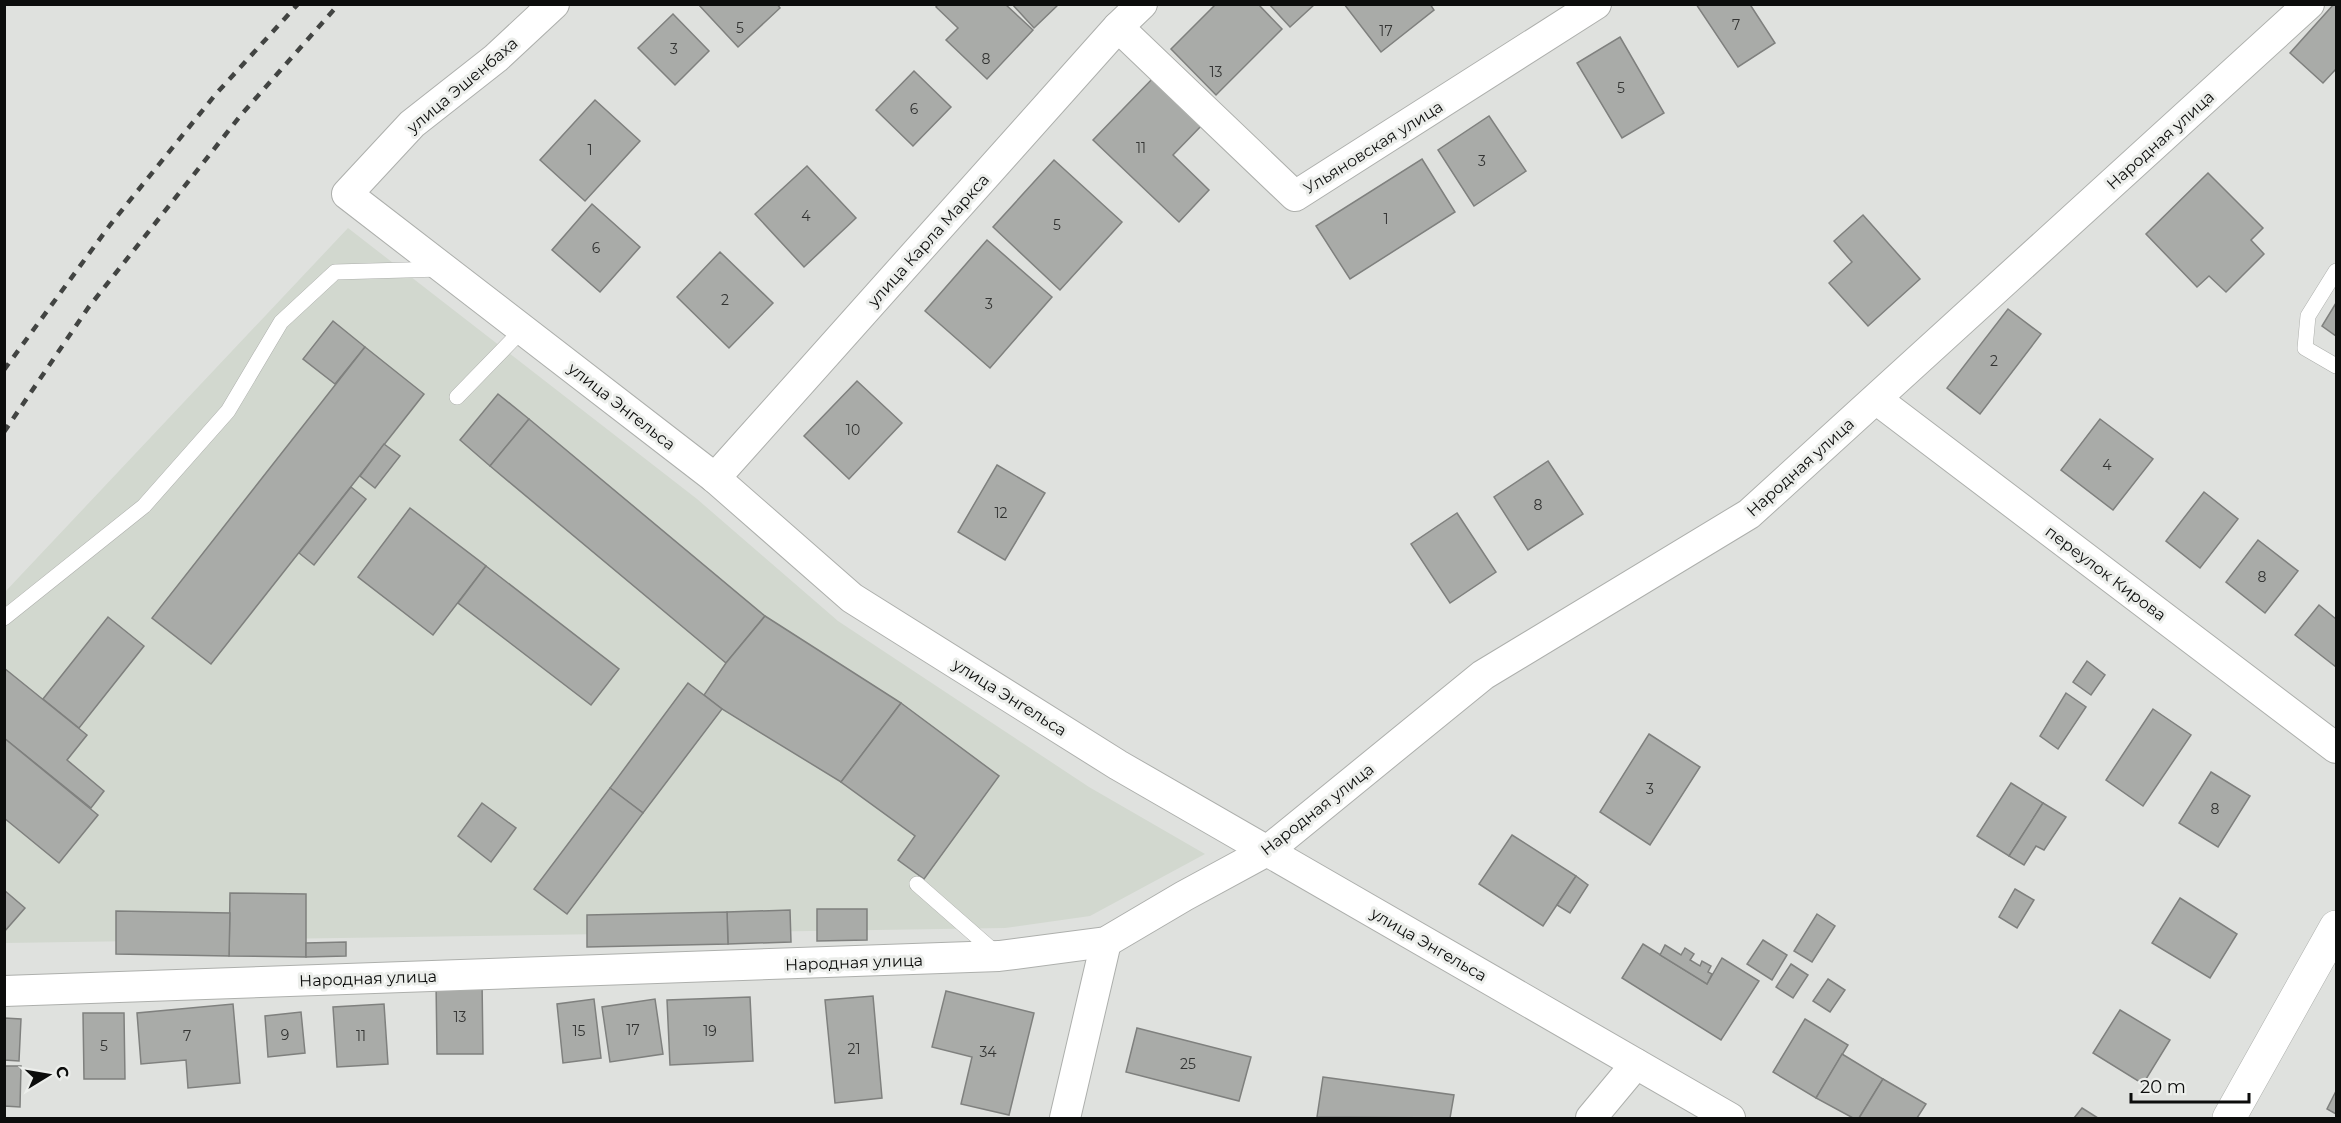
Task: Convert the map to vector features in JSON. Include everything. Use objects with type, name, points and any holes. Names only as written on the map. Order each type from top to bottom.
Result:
[{"type":"street","name":"улица Эшенбаха","points":[[347,194],[412,124],[496,58],[554,4]]},
{"type":"street","name":"улица Карла Маркса","points":[[715,478],[1118,27],[1142,4]]},
{"type":"street","name":"Ульяновская улица","points":[[1118,27],[1295,196],[1596,4]]},
{"type":"street","name":"Народная улица","points":[[4,991],[999,956],[1106,942],[1267,851],[1482,675],[1749,514],[2309,4]]},
{"type":"street","name":"улица Энгельса","points":[[347,194],[715,478],[852,598],[1118,765],[1730,1119]]},
{"type":"street","name":"переулок Кирова","points":[[1876,399],[2337,748]]},
{"type":"street","points":[[2229,1119],[2337,927]]},
{"type":"street","points":[[1065,1119],[1106,942]]},
{"type":"street","points":[[1591,1119],[1636,1064]]},
{"type":"lane","points":[[4,618],[144,506],[228,411],[281,322],[335,272],[444,269]]},
{"type":"lane","points":[[2337,271],[2308,316],[2305,348],[2337,366]]},
{"type":"lane","points":[[457,398],[523,329]]},
{"type":"lane","points":[[916,884],[999,956]]},
{"type":"shaded area","points":[[348,228],[697,499],[838,621],[1089,787],[1205,854],[1090,916],[1005,928],[5,943],[4,593]]},
{"type":"building","points":[[698,4],[777,4],[780,8],[738,47]]},
{"type":"building","points":[[938,4],[1005,4],[1033,30],[987,79],[946,40],[958,28],[936,7]]},
{"type":"building","points":[[1012,4],[1059,4],[1034,28]]},
{"type":"building","points":[[1216,4],[1258,4],[1282,29],[1216,95],[1171,49]]},
{"type":"building","points":[[1269,4],[1315,4],[1290,27]]},
{"type":"building","points":[[1344,4],[1430,4],[1434,10],[1381,52]]},
{"type":"building","points":[[1696,4],[1753,4],[1751,6],[1775,43],[1738,67]]},
{"type":"building","points":[[2336,4],[2336,69],[2323,83],[2290,53]]},
{"type":"building","points":[[673,14],[709,51],[675,85],[638,48]]},
{"type":"building","points":[[1620,37],[1664,113],[1622,138],[1577,63]]},
{"type":"building","points":[[914,71],[951,107],[913,146],[876,110]]},
{"type":"building","points":[[1155,76],[1204,123],[1173,155],[1209,190],[1179,222],[1093,140]]},
{"type":"building","points":[[595,100],[640,141],[585,201],[540,160]]},
{"type":"building","points":[[1489,116],[1526,171],[1474,206],[1438,150]]},
{"type":"building","points":[[1422,159],[1455,212],[1350,279],[1316,226]]},
{"type":"building","points":[[1054,160],[1122,222],[1060,290],[993,227]]},
{"type":"building","points":[[807,166],[856,218],[804,267],[755,214]]},
{"type":"building","points":[[2208,173],[2263,228],[2251,240],[2264,254],[2226,292],[2209,276],[2197,287],[2146,234]]},
{"type":"building","points":[[592,204],[640,247],[600,292],[552,250]]},
{"type":"building","points":[[1863,215],[1920,279],[1868,326],[1829,283],[1852,262],[1834,241]]},
{"type":"building","points":[[987,240],[1052,297],[990,368],[925,311]]},
{"type":"building","points":[[720,252],[773,303],[729,348],[677,297]]},
{"type":"building","points":[[2336,303],[2336,336],[2322,326]]},
{"type":"building","points":[[2008,309],[2041,334],[1980,414],[1947,388]]},
{"type":"building","points":[[333,321],[365,347],[335,384],[303,359]]},
{"type":"building","points":[[365,347],[424,394],[211,664],[152,618]]},
{"type":"building","points":[[857,381],[902,423],[849,479],[804,436]]},
{"type":"building","points":[[498,394],[529,419],[490,466],[460,440]]},
{"type":"building","points":[[529,419],[765,616],[726,663],[490,466]]},
{"type":"building","points":[[2100,419],[2153,459],[2113,510],[2061,470]]},
{"type":"building","points":[[384,444],[400,456],[375,488],[360,476]]},
{"type":"building","points":[[1548,461],[1583,514],[1528,550],[1494,497]]},
{"type":"building","points":[[997,465],[1045,493],[1005,560],[958,532]]},
{"type":"building","points":[[351,487],[366,499],[314,565],[299,553]]},
{"type":"building","points":[[2204,492],[2238,519],[2200,568],[2166,541]]},
{"type":"building","points":[[410,508],[486,566],[433,635],[358,577]]},
{"type":"building","points":[[1457,513],[1496,572],[1450,603],[1411,544]]},
{"type":"building","points":[[2258,540],[2298,571],[2265,613],[2226,582]]},
{"type":"building","points":[[486,566],[619,669],[591,705],[458,603]]},
{"type":"building","points":[[2319,605],[2336,619],[2336,667],[2295,635]]},
{"type":"building","points":[[765,616],[901,703],[841,782],[722,709],[704,695],[726,663]]},
{"type":"building","points":[[108,617],[144,646],[79,728],[43,699]]},
{"type":"building","points":[[2087,661],[2105,675],[2091,695],[2073,682]]},
{"type":"building","points":[[4,668],[87,735],[67,760],[104,791],[91,808],[4,738]]},
{"type":"building","points":[[688,683],[722,709],[643,813],[610,788]]},
{"type":"building","points":[[2066,693],[2086,707],[2058,749],[2040,736]]},
{"type":"building","points":[[901,703],[999,776],[924,879],[898,860],[915,836],[841,782]]},
{"type":"building","points":[[2153,709],[2191,735],[2143,806],[2106,780]]},
{"type":"building","points":[[1649,734],[1700,767],[1650,845],[1600,812]]},
{"type":"building","points":[[4,738],[98,815],[59,863],[4,818]]},
{"type":"building","points":[[2211,772],[2250,796],[2218,847],[2179,823]]},
{"type":"building","points":[[2011,783],[2043,803],[2009,856],[1977,836]]},
{"type":"building","points":[[610,788],[643,813],[567,914],[534,889]]},
{"type":"building","points":[[482,803],[516,828],[491,862],[458,836]]},
{"type":"building","points":[[2043,803],[2066,817],[2044,850],[2036,846],[2024,865],[2009,856]]},
{"type":"building","points":[[1512,835],[1576,876],[1543,926],[1479,884]]},
{"type":"building","points":[[1576,876],[1588,885],[1570,913],[1557,905]]},
{"type":"building","points":[[2015,889],[2034,900],[2017,928],[1999,917]]},
{"type":"building","points":[[4,890],[25,908],[4,932]]},
{"type":"building","points":[[230,893],[306,894],[306,957],[229,956]]},
{"type":"building","points":[[2180,898],[2237,934],[2210,978],[2152,943]]},
{"type":"building","points":[[817,909],[867,909],[867,940],[817,941]]},
{"type":"building","points":[[790,910],[791,942],[728,944],[727,912]]},
{"type":"building","points":[[116,911],[230,913],[229,956],[116,954]]},
{"type":"building","points":[[727,912],[728,944],[587,947],[587,915]]},
{"type":"building","points":[[1817,914],[1835,926],[1812,962],[1794,951]]},
{"type":"building","points":[[1763,940],[1787,955],[1772,980],[1747,964]]},
{"type":"building","points":[[346,942],[346,956],[306,957],[306,943]]},
{"type":"building","points":[[1643,944],[1707,984],[1722,958],[1759,981],[1721,1040],[1622,978]]},
{"type":"building","points":[[1665,945],[1681,955],[1685,948],[1694,954],[1690,960],[1700,966],[1702,961],[1711,966],[1708,972],[1712,974],[1707,984],[1660,955]]},
{"type":"building","points":[[1791,964],[1808,975],[1793,998],[1776,987]]},
{"type":"building","points":[[1828,979],[1845,990],[1830,1012],[1813,1001]]},
{"type":"building","points":[[482,980],[483,1054],[437,1054],[436,981]]},
{"type":"building","points":[[946,991],[1034,1013],[1009,1115],[961,1104],[972,1057],[932,1047]]},
{"type":"building","points":[[873,996],[882,1098],[835,1103],[825,1000]]},
{"type":"building","points":[[750,997],[753,1061],[670,1065],[667,1000]]},
{"type":"building","points":[[594,999],[601,1058],[563,1063],[557,1004]]},
{"type":"building","points":[[655,999],[663,1054],[610,1062],[602,1007]]},
{"type":"building","points":[[233,1004],[240,1083],[188,1088],[186,1060],[141,1064],[137,1013]]},
{"type":"building","points":[[384,1004],[388,1064],[337,1067],[333,1007]]},
{"type":"building","points":[[2120,1010],[2170,1040],[2143,1084],[2093,1053]]},
{"type":"building","points":[[301,1012],[305,1053],[268,1057],[265,1016]]},
{"type":"building","points":[[83,1013],[124,1013],[125,1079],[84,1079]]},
{"type":"building","points":[[4,1018],[21,1019],[19,1061],[4,1060]]},
{"type":"building","points":[[1805,1019],[1848,1045],[1816,1098],[1773,1072]]},
{"type":"building","points":[[1137,1028],[1251,1057],[1239,1101],[1126,1072]]},
{"type":"building","points":[[1842,1054],[1883,1079],[1859,1118],[1853,1118],[1816,1098]]},
{"type":"building","points":[[4,1066],[21,1066],[20,1107],[4,1106]]},
{"type":"building","points":[[1323,1077],[1454,1095],[1450,1118],[1317,1117]]},
{"type":"building","points":[[1883,1079],[1926,1104],[1917,1118],[1859,1118]]},
{"type":"building","points":[[2336,1091],[2336,1114],[2327,1109]]},
{"type":"building","points":[[2082,1108],[2098,1118],[2074,1118]]},
{"type":"railway","points":[[4,370],[110,225],[215,95],[298,4]]},
{"type":"railway","points":[[4,432],[88,308],[241,115],[339,4]]}]
